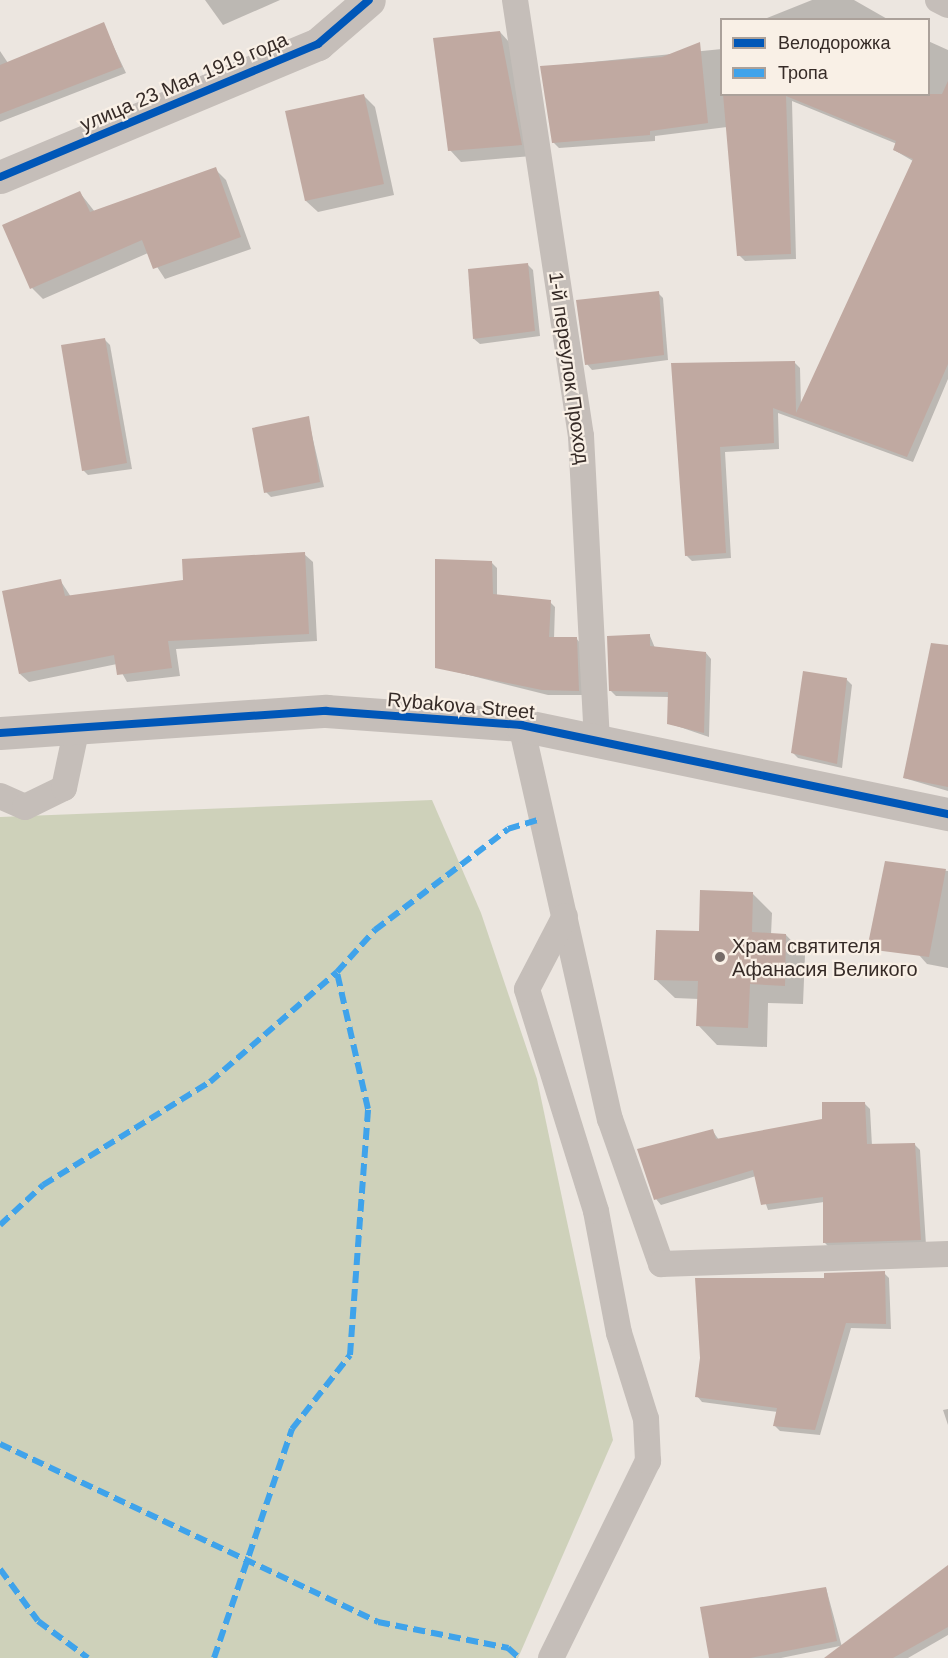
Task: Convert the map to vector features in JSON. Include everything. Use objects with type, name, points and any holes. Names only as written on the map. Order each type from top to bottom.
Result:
[{"type":"street","name":"улица 23 Мая 1919 года","points":[[0,177],[318,44],[362,3]]},
{"type":"street","name":"Rybakova Street","points":[[0,733],[326,711],[521,725],[948,814]]},
{"type":"lane","name":"1-й переулок Проход","points":[[515,0],[581,436],[597,740]]},
{"type":"lane","points":[[938,0],[948,4]]},
{"type":"lane","points":[[521,725],[610,1119],[661,1264],[948,1254]]},
{"type":"lane","points":[[0,796],[25,807],[64,788],[77,727]]},
{"type":"lane","points":[[551,1658],[648,1461],[645,1419],[619,1333],[596,1211],[527,988],[565,916]]},
{"type":"green space","points":[[432,800],[481,913],[537,1079],[613,1440],[518,1658],[0,1658],[0,817]]},
{"type":"building","points":[[104,22],[122,67],[0,114],[0,65]]},
{"type":"building","points":[[500,31],[522,145],[448,151],[433,38]]},
{"type":"building","points":[[700,42],[708,123],[650,131],[650,135],[552,143],[540,66],[662,57]]},
{"type":"building","points":[[948,81],[948,364],[907,457],[773,408],[774,443],[720,447],[726,553],[685,556],[671,363],[795,361],[796,413],[913,159],[893,150],[896,141],[786,96],[930,96],[930,94],[942,94]]},
{"type":"building","points":[[364,94],[384,184],[305,201],[285,111]]},
{"type":"building","points":[[723,96],[786,96],[791,254],[737,256]]},
{"type":"building","points":[[216,167],[241,237],[153,269],[142,240],[30,289],[2,225],[80,191],[90,212]]},
{"type":"building","points":[[528,263],[535,331],[473,339],[468,269]]},
{"type":"building","points":[[659,291],[664,355],[585,365],[576,300]]},
{"type":"building","points":[[105,338],[127,463],[82,471],[61,345]]},
{"type":"building","points":[[309,416],[320,482],[264,493],[252,428]]},
{"type":"building","points":[[305,552],[309,634],[168,641],[172,668],[117,675],[114,655],[19,674],[2,591],[61,579],[65,596],[183,580],[182,559]]},
{"type":"building","points":[[435,559],[492,561],[493,594],[551,600],[549,637],[577,637],[579,691],[542,690],[435,668]]},
{"type":"building","points":[[650,634],[650,646],[706,652],[704,733],[667,724],[668,692],[609,691],[607,636]]},
{"type":"building","points":[[931,643],[948,645],[948,787],[903,778]]},
{"type":"building","points":[[803,671],[847,678],[837,764],[791,753]]},
{"type":"building","points":[[885,861],[946,869],[929,957],[867,949]]},
{"type":"building","name":"Храм святителя Афанасия Великого","points":[[700,890],[753,892],[752,932],[786,934],[785,986],[750,984],[748,1028],[696,1026],[698,981],[654,980],[656,930],[699,931]]},
{"type":"building","points":[[822,1102],[865,1102],[867,1144],[915,1143],[921,1240],[823,1243],[823,1197],[761,1205],[753,1170],[654,1200],[637,1149],[713,1129],[716,1139],[822,1119]]},
{"type":"building","points":[[885,1271],[886,1324],[846,1323],[815,1430],[773,1426],[777,1408],[695,1397],[700,1358],[695,1278],[824,1278],[824,1273]]},
{"type":"building","points":[[948,1565],[948,1627],[893,1658],[824,1658]]},
{"type":"building","points":[[826,1587],[837,1641],[750,1658],[709,1658],[700,1607]]},
{"type":"marked path","points":[[0,1225],[43,1185],[210,1082],[337,972],[375,930],[508,829],[541,819]]},
{"type":"marked path","points":[[214,1658],[292,1429],[350,1355],[368,1109],[337,972]]},
{"type":"marked path","points":[[0,1444],[378,1622],[508,1648],[519,1658]]},
{"type":"marked path","points":[[0,1569],[38,1621],[88,1658]]},
{"type":"cycle path","points":[[0,177],[318,44],[369,0]]},
{"type":"cycle path","points":[[0,733],[326,711],[521,725],[948,814]]},
{"type":"place","name":"Храм святителя Афанасия Великого","points":[[720,957]]}]
